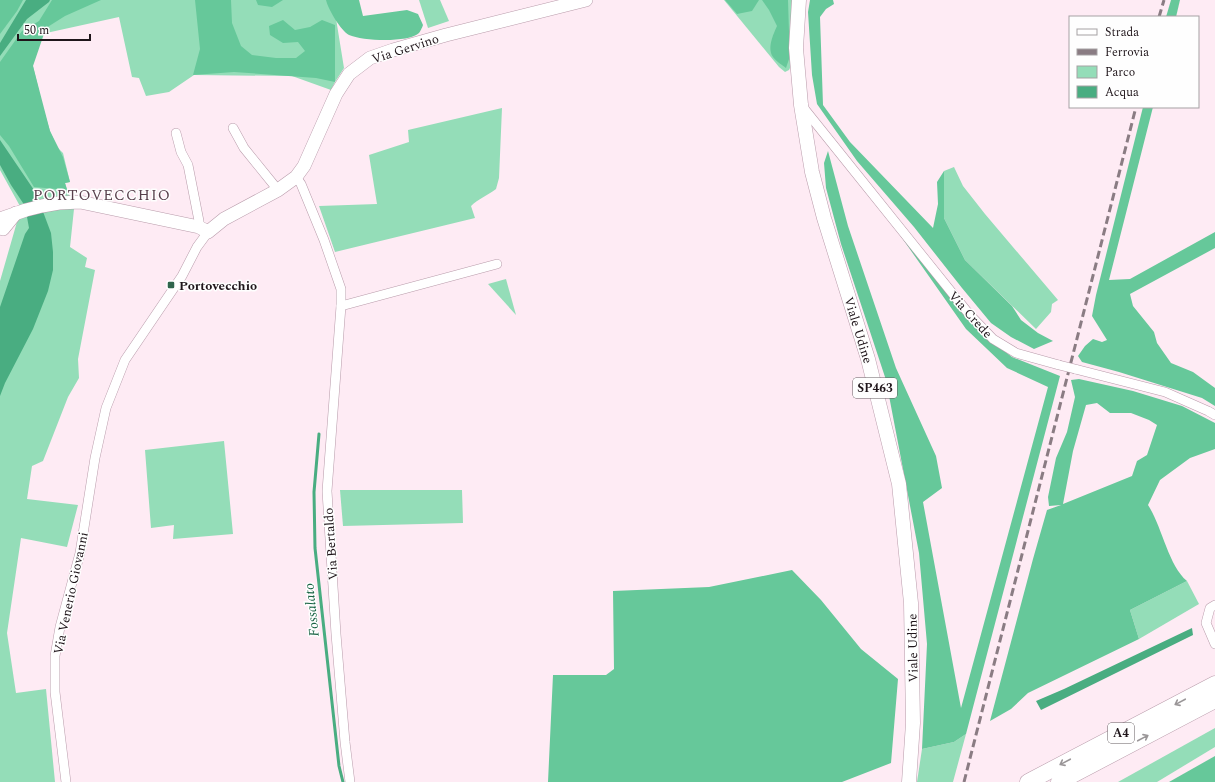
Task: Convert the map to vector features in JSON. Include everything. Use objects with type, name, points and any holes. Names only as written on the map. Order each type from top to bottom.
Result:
[{"type":"highway","name":"A4","points":[[1028,782],[1215,684]]},
{"type":"highway","name":"A4","points":[[1059,782],[1215,700]]},
{"type":"main road","name":"Viale Udine","points":[[798,0],[796,48],[801,105],[812,172],[822,210],[868,359],[898,484],[911,603],[913,723],[909,782]]},
{"type":"street","name":"Via Gervino","points":[[203,230],[299,180],[336,94],[349,74],[370,58],[446,35],[586,0]]},
{"type":"street","name":"Via Crede","points":[[801,105],[969,314],[993,338],[1016,353],[1165,392],[1215,415]]},
{"type":"street","points":[[233,128],[244,148],[278,190]]},
{"type":"street","points":[[176,133],[181,152],[188,165],[199,220],[203,230]]},
{"type":"street","name":"Via Bertaldo","points":[[299,180],[324,240],[341,290],[327,491],[337,642],[345,742],[350,782]]},
{"type":"street","points":[[1,229],[21,212],[59,203],[80,202],[203,230]]},
{"type":"street","name":"Via Venerio Giovanni","points":[[66,782],[55,692],[55,656],[60,627],[80,553],[95,458],[106,408],[126,360],[182,276],[197,247],[203,230]]},
{"type":"street","points":[[341,306],[497,264]]},
{"type":"street","points":[[1215,605],[1210,608],[1206,623],[1215,644]]},
{"type":"green space","points":[[0,0],[333,0],[344,68],[331,90],[292,76],[194,75],[169,92],[146,96],[139,78],[132,77],[119,17],[28,37],[39,91],[30,95],[44,111],[57,147],[63,153],[70,182],[65,183],[74,209],[70,247],[87,258],[85,267],[95,270],[78,359],[79,378],[68,397],[43,461],[32,466],[27,499],[78,505],[67,547],[21,538],[7,633],[16,693],[46,689],[55,782],[0,782],[0,281],[21,208],[0,170]]},
{"type":"green space","points":[[419,0],[440,0],[449,21],[428,28]]},
{"type":"green space","points":[[724,0],[792,0],[791,66],[789,70],[785,72],[779,67]]},
{"type":"green space","points":[[502,108],[499,178],[496,189],[471,206],[475,218],[335,252],[319,206],[377,204],[369,155],[409,142],[408,130]]},
{"type":"green space","points":[[954,167],[963,186],[1058,300],[1052,304],[1051,312],[1036,329],[965,260],[944,218],[944,171]]},
{"type":"green space","points":[[506,279],[516,315],[488,284]]},
{"type":"green space","points":[[224,441],[233,534],[173,539],[174,525],[151,528],[145,450]]},
{"type":"green space","points":[[340,490],[462,490],[463,523],[343,526]]},
{"type":"green space","points":[[1187,581],[1199,604],[1139,639],[1130,610]]},
{"type":"green space","points":[[1215,728],[1215,747],[1157,782],[1118,782]]},
{"type":"green space","points":[[966,734],[953,782],[917,782],[922,749],[954,742]]},
{"type":"shaded area","points":[[0,0],[23,0],[0,34]]},
{"type":"shaded area","points":[[52,0],[101,0],[65,16],[46,28],[33,66],[50,131],[63,157],[70,182],[65,183],[67,190],[34,187],[9,146],[0,135],[0,62],[22,31],[39,21]]},
{"type":"shaded area","points":[[195,0],[231,0],[232,23],[241,46],[252,55],[276,58],[296,58],[305,51],[298,42],[283,43],[270,35],[269,26],[283,20],[295,30],[310,27],[322,20],[335,25],[335,82],[316,78],[234,72],[193,75],[200,49]]},
{"type":"shaded area","points":[[256,0],[283,0],[272,7],[258,5]]},
{"type":"shaded area","points":[[326,0],[359,0],[363,16],[407,10],[418,14],[423,25],[419,33],[396,40],[374,40],[356,37],[349,35],[342,29],[332,14]]},
{"type":"shaded area","points":[[725,0],[759,0],[752,11],[737,14]]},
{"type":"shaded area","points":[[762,0],[788,0],[790,56],[786,68],[773,57],[771,53],[771,42],[777,26]]},
{"type":"shaded area","points":[[810,0],[833,0],[834,4],[826,9],[820,17],[823,105],[850,142],[933,228],[938,204],[937,182],[944,171],[944,218],[965,260],[1012,306],[1021,320],[1038,333],[1053,341],[1034,349],[1011,337],[991,323],[914,227],[857,161],[817,104],[812,75],[808,12]]},
{"type":"shaded area","points":[[1171,0],[1180,0],[1176,16],[1166,16]]},
{"type":"shaded area","points":[[1143,108],[1153,108],[1109,280],[1130,279],[1215,232],[1215,248],[1130,294],[1133,306],[1154,332],[1157,343],[1171,363],[1193,372],[1215,388],[1215,406],[1202,398],[1082,362],[1078,356],[1085,346],[1093,339],[1102,342],[1107,340],[1092,316]]},
{"type":"shaded area","points":[[828,151],[848,226],[896,368],[936,456],[942,488],[923,502],[961,708],[1048,387],[1007,368],[966,329],[895,228],[977,329],[1012,357],[1060,376],[966,734],[954,742],[922,749],[927,644],[919,553],[886,380],[841,244],[826,188],[824,163]]},
{"type":"shaded area","points":[[1079,379],[1133,391],[1182,406],[1215,423],[1215,449],[1190,458],[1160,480],[1148,505],[1175,565],[1180,574],[1187,581],[1130,610],[1139,639],[1028,693],[1011,709],[990,721],[1047,510],[1061,505],[1049,506],[1048,497],[1056,458],[1067,432],[1075,397],[1071,380]],"holes":[[[1097,403],[1110,413],[1131,413],[1157,425],[1147,455],[1137,461],[1132,476],[1063,504],[1073,451],[1086,405]]]},
{"type":"shaded area","points":[[792,570],[821,600],[861,649],[898,679],[891,763],[842,782],[548,782],[553,675],[606,675],[614,669],[613,591],[709,587]]},
{"type":"shaded area","points":[[1215,756],[1215,782],[1169,782]]},
{"type":"water","points":[[26,0],[50,0],[27,19],[0,56],[0,43]]},
{"type":"water","points":[[0,140],[36,193],[51,233],[53,270],[48,291],[33,329],[5,383],[0,396],[0,307],[25,234],[29,228],[25,206],[0,165]]},
{"type":"water","points":[[1192,628],[1193,635],[1041,710],[1036,701],[1064,689]]},
{"type":"waterway","name":"Fossalato","points":[[319,434],[314,492],[315,548],[339,766],[343,782]]},
{"type":"railway","points":[[1159,16],[1164,0]]},
{"type":"railway","points":[[964,782],[1136,108]]},
{"type":"place","name":"Portovecchio","points":[[171,285]]},
{"type":"district","name":"PORTOVECCHIO","points":[[102,195]]}]
